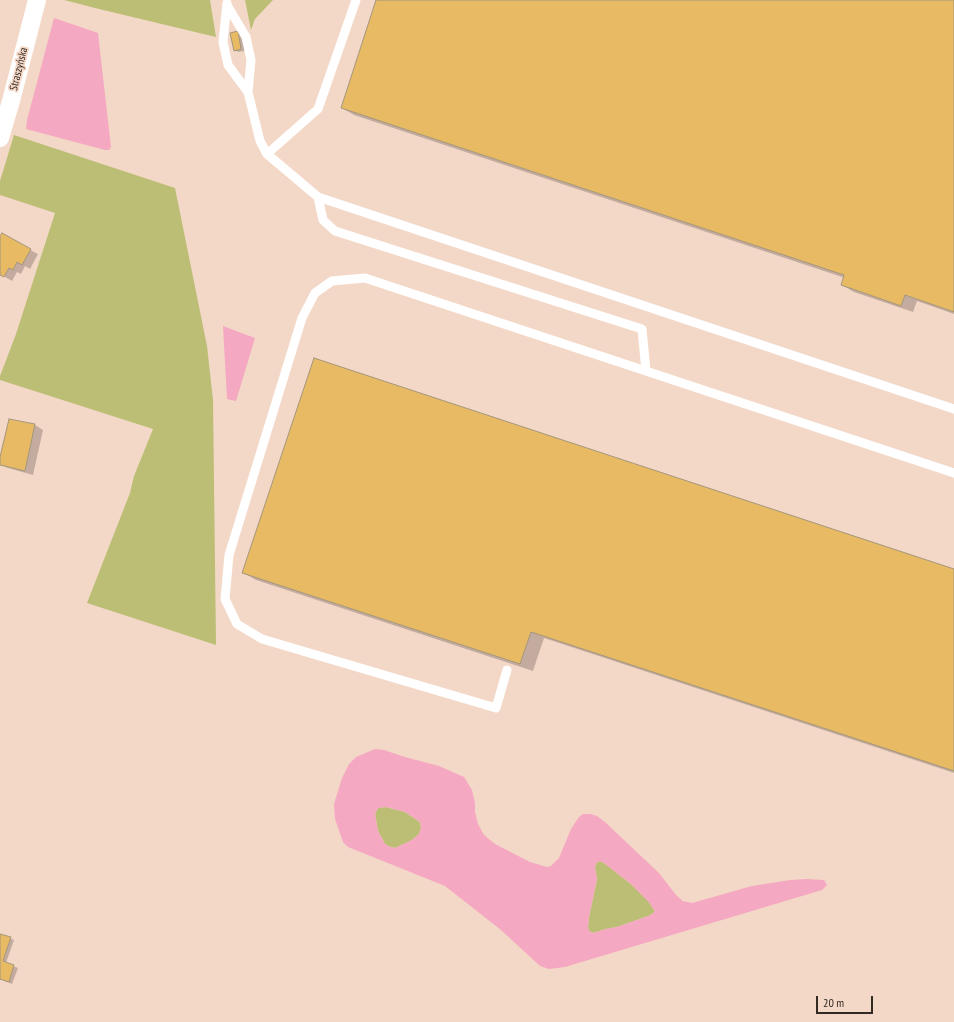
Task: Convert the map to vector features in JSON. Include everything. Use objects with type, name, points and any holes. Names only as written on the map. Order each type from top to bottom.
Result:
[{"type":"street","name":"Straszyńska","points":[[0,138],[12,101],[37,0]]},
{"type":"lane","points":[[267,154],[318,109],[356,0]]},
{"type":"lane","points":[[227,2],[223,42],[228,65],[248,92]]},
{"type":"lane","points":[[227,2],[246,37],[248,45],[251,60],[248,92],[260,141],[267,154],[318,196],[954,409]]},
{"type":"lane","points":[[318,196],[323,220],[335,231],[642,329],[646,371]]},
{"type":"lane","points":[[507,670],[496,708],[262,639],[237,624],[225,599],[229,554],[302,318],[315,293],[332,281],[365,278],[954,473]]},
{"type":"green space","points":[[64,0],[210,0],[216,37],[99,9]]},
{"type":"green space","points":[[245,0],[273,0],[255,19],[251,30]]},
{"type":"green space","points":[[14,135],[175,188],[207,346],[213,400],[216,645],[87,603],[153,429],[0,380],[0,376],[16,334],[55,213],[0,195],[0,181]]},
{"type":"green space","points":[[386,807],[405,812],[420,822],[421,828],[419,834],[412,840],[395,848],[385,844],[378,831],[375,814],[378,808]]},
{"type":"green space","points":[[600,861],[631,884],[648,901],[655,911],[651,915],[617,927],[593,933],[589,931],[589,917],[597,879],[595,868],[596,863]]},
{"type":"shaded area","points":[[54,18],[98,33],[111,147],[109,150],[26,129],[27,120]]},
{"type":"shaded area","points":[[223,326],[255,338],[236,401],[227,399]]},
{"type":"shaded area","points":[[375,749],[384,750],[439,766],[464,777],[472,790],[478,824],[484,835],[495,844],[530,862],[547,867],[551,866],[559,858],[571,829],[579,817],[583,814],[591,814],[597,816],[605,822],[659,873],[676,895],[683,901],[692,903],[752,886],[790,880],[824,880],[827,885],[822,890],[565,967],[549,969],[540,966],[501,930],[445,886],[348,847],[343,842],[335,819],[334,804],[342,778],[349,764],[356,757]],"holes":[[[386,807],[405,812],[420,822],[421,828],[419,834],[412,840],[395,848],[385,844],[378,831],[375,814],[378,808]],[[600,861],[631,884],[648,901],[655,911],[651,915],[617,927],[593,933],[589,931],[589,917],[597,879],[595,868],[596,863]]]},
{"type":"building","points":[[376,0],[954,0],[954,312],[905,295],[901,306],[841,285],[844,275],[341,108]]},
{"type":"building","points":[[238,31],[241,49],[234,51],[230,33]]},
{"type":"building","points":[[2,233],[31,249],[22,265],[17,262],[13,270],[9,268],[4,277],[0,275],[0,236]]},
{"type":"building","points":[[314,358],[954,569],[954,771],[531,632],[520,664],[242,573]]},
{"type":"building","points":[[9,419],[35,424],[25,471],[0,465],[0,457]]},
{"type":"building","points":[[0,934],[11,937],[3,961],[14,965],[9,982],[0,979]]}]
